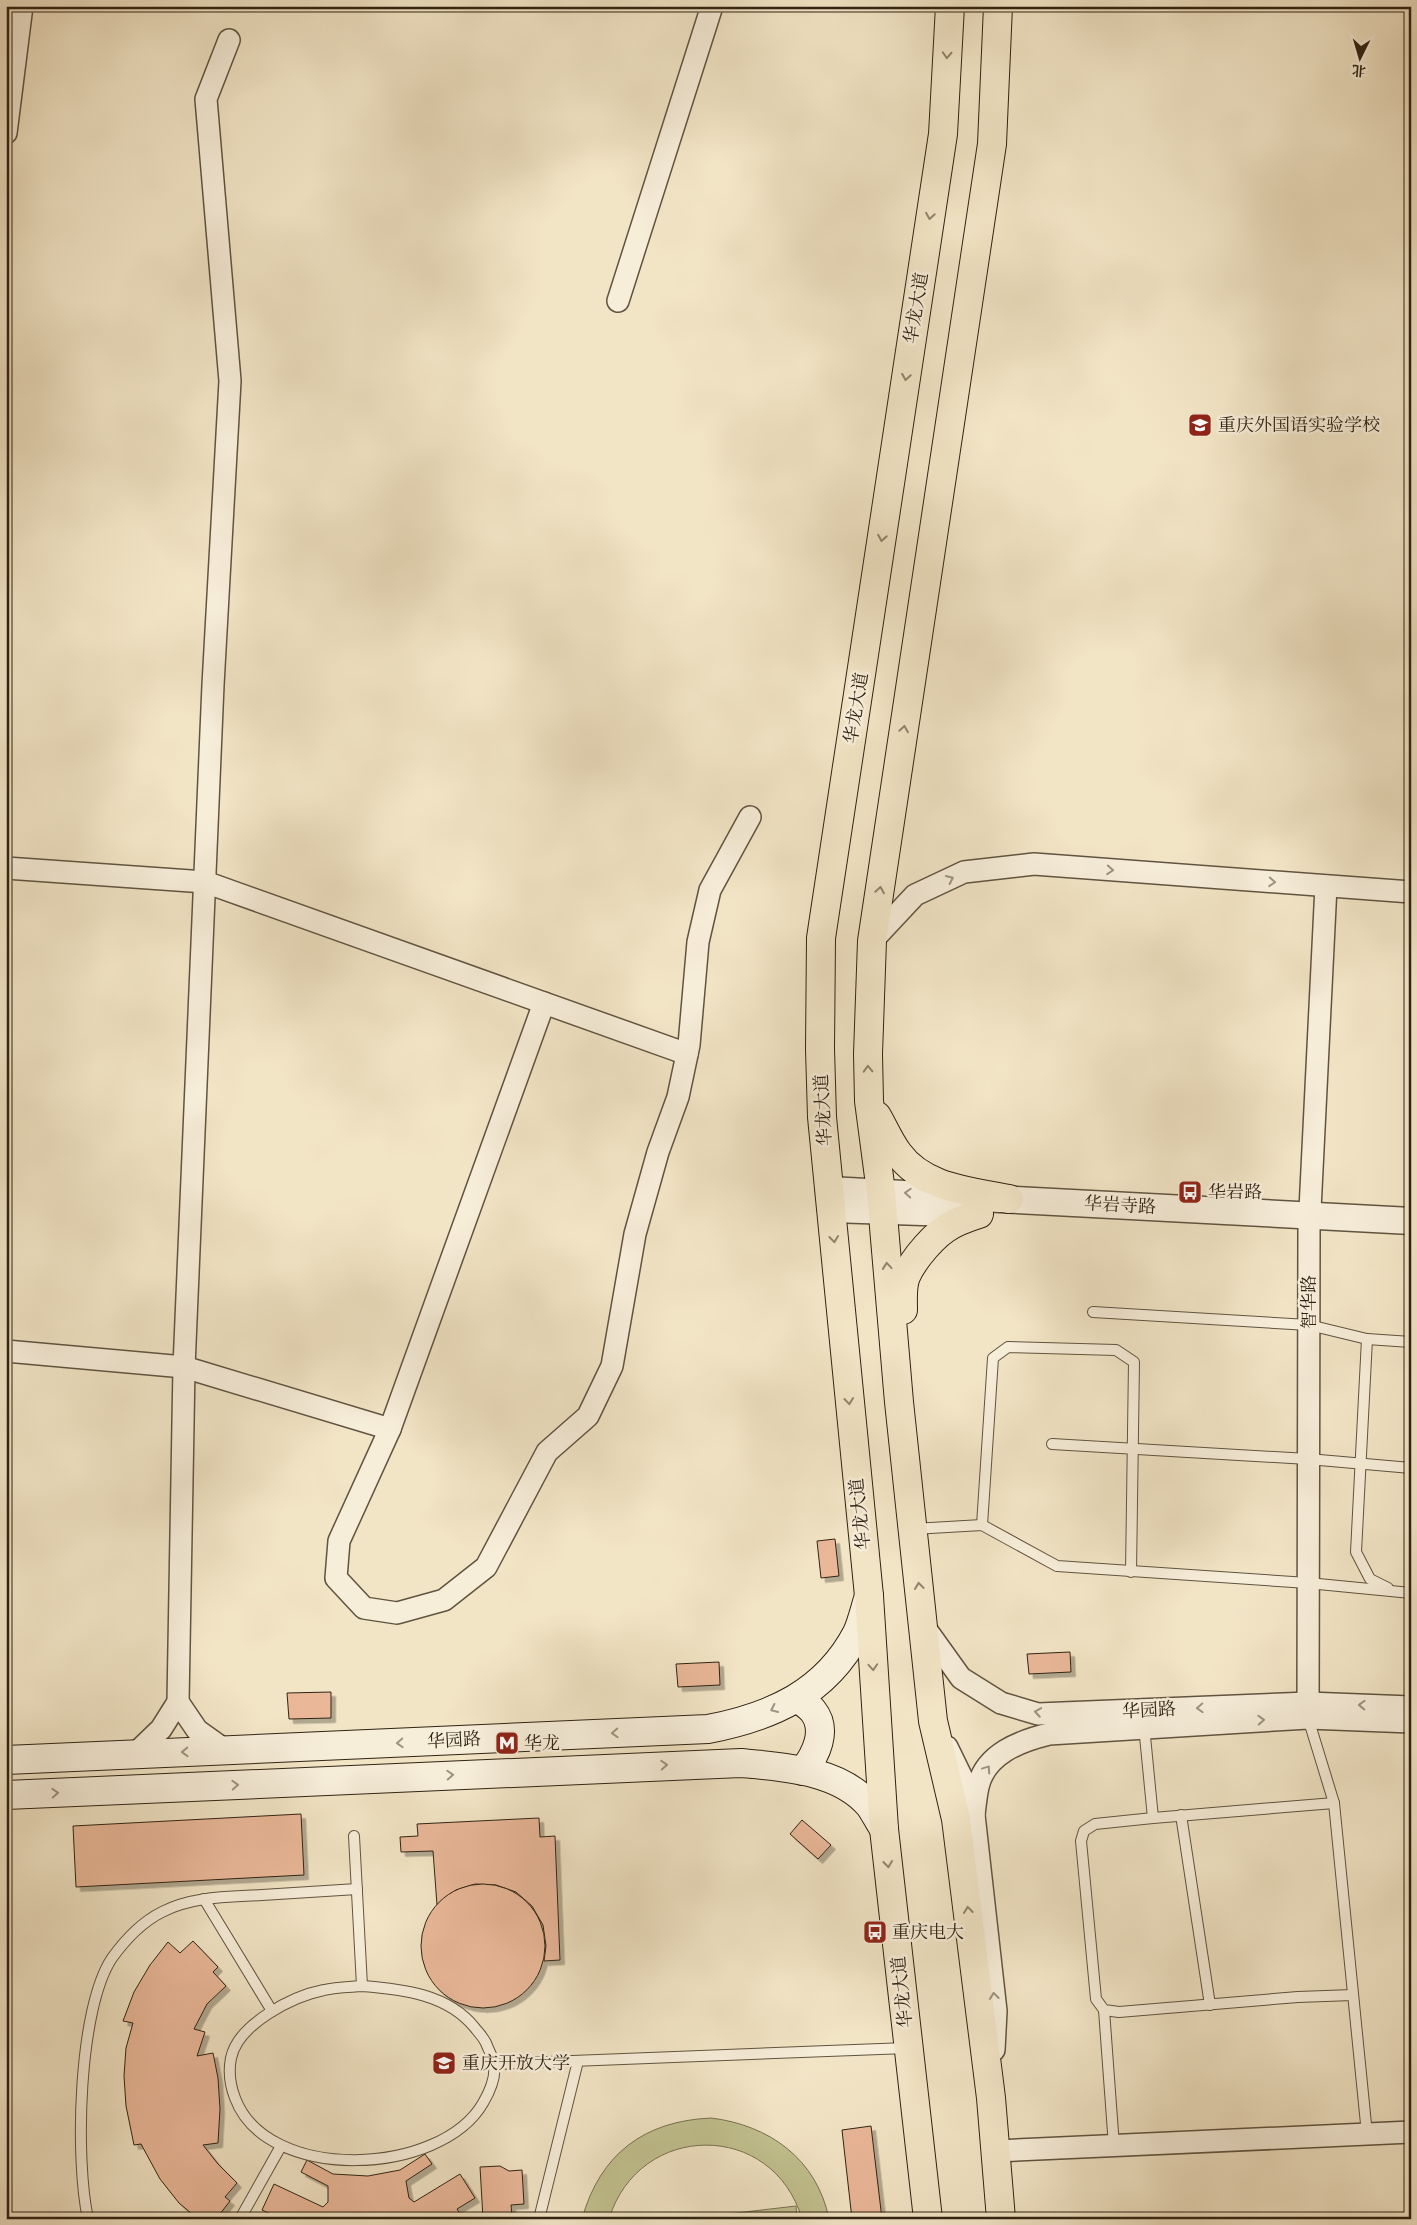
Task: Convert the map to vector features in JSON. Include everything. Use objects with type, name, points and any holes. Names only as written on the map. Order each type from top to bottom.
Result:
[{"type":"main road","name":"华龙大道","points":[[928,2219],[884,1829],[868,1596],[822,1117],[820,1049],[821,938],[943,134],[950,6]]},
{"type":"main road","points":[[998,6],[992,144],[872,941],[868,1054],[869,1100],[933,1721],[956,1819],[991,2098],[1000,2219]]},
{"type":"main road","points":[[869,1100],[889,1140],[911,1168],[928,1179],[947,1187],[1008,1199]]},
{"type":"main road","points":[[899,1402],[903,1350],[903,1289],[906,1277],[911,1266],[926,1246],[944,1228],[957,1220],[979,1214]]},
{"type":"main road","name":"华园路","points":[[6,1760],[708,1729],[744,1722],[798,1698],[823,1679],[843,1657],[858,1631],[868,1596]]},
{"type":"main road","points":[[798,1698],[813,1711],[819,1727],[819,1742],[813,1758],[803,1771]]},
{"type":"main road","name":"华园路","points":[[6,1795],[742,1763],[803,1771],[828,1778],[853,1791],[870,1807],[884,1829]]},
{"type":"street","points":[[6,133],[22,6]]},
{"type":"street","points":[[618,301],[712,6]]},
{"type":"street","points":[[136,1754],[161,1729],[178,1702],[184,1367],[205,882],[230,381],[206,99],[229,40]]},
{"type":"street","points":[[544,1003],[390,1429],[339,1541],[336,1578],[364,1608],[397,1613],[444,1600],[486,1567],[547,1452],[588,1416],[612,1366],[635,1234],[658,1152],[678,1097],[687,1054],[698,942],[710,890],[750,818]]},
{"type":"street","points":[[872,941],[915,895],[964,872],[1034,864],[1411,892]]},
{"type":"street","points":[[6,868],[205,882],[687,1054]]},
{"type":"street","name":"智华路","points":[[1308,1710],[1309,1222],[1326,886]]},
{"type":"street","name":"华岩寺路","points":[[830,1200],[881,1202],[1008,1199],[1309,1222],[1411,1237]]},
{"type":"street","name":"华岩寺路","points":[[881,1202],[979,1214],[1309,1222],[1411,1221]]},
{"type":"street","points":[[6,1351],[184,1367],[390,1429]]},
{"type":"street","name":"华园路","points":[[923,1625],[961,1678],[1001,1703],[1038,1714],[1144,1719]]},
{"type":"street","points":[[178,1702],[197,1730],[225,1750]]},
{"type":"street","name":"华园路","points":[[974,1814],[978,1786],[985,1769],[999,1755],[1017,1744],[1049,1734],[1144,1719],[1308,1710],[1411,1707]]},
{"type":"street","name":"华园路","points":[[1308,1710],[1411,1722]]},
{"type":"street","points":[[933,1721],[966,1786],[974,1814],[996,2011],[991,2098]]},
{"type":"street","points":[[996,2151],[1411,2132]]},
{"type":"lane","points":[[1093,1312],[1309,1325],[1367,1339],[1411,1342]]},
{"type":"lane","points":[[1367,1339],[1356,1552],[1370,1579],[1395,1592]]},
{"type":"lane","points":[[982,1525],[993,1358],[1008,1347],[1116,1350],[1134,1362],[1131,1572]]},
{"type":"lane","points":[[1052,1444],[1308,1458],[1359,1465],[1411,1468]]},
{"type":"lane","points":[[913,1529],[982,1525],[1057,1566],[1308,1583],[1411,1593]]},
{"type":"lane","points":[[1308,1710],[1334,1803],[1366,2134]]},
{"type":"lane","points":[[1144,1719],[1153,1818]]},
{"type":"lane","points":[[1114,2146],[1104,2010],[1096,1999],[1081,1841],[1084,1831],[1095,1824],[1334,1803]]},
{"type":"lane","points":[[1181,1815],[1210,2005]]},
{"type":"lane","points":[[354,1836],[362,1986]]},
{"type":"lane","points":[[88,2219],[83,2196],[80,2137],[88,2038],[95,1998],[112,1959],[134,1931],[162,1912],[204,1898],[357,1889]]},
{"type":"lane","points":[[204,1898],[272,2011]]},
{"type":"lane","points":[[362,1986],[408,1992],[445,2003],[467,2019],[484,2040],[494,2064],[490,2092],[476,2115],[456,2132],[427,2147],[397,2157],[365,2160],[334,2159],[305,2154],[281,2146],[253,2127],[238,2108],[229,2082],[231,2056],[244,2034],[272,2011],[324,1990],[362,1986]]},
{"type":"lane","points":[[1104,2010],[1119,2012],[1298,1997],[1353,1995]]},
{"type":"lane","points":[[494,2064],[908,2048]]},
{"type":"lane","points":[[538,2219],[578,2061]]},
{"type":"lane","points":[[240,2219],[281,2146]]},
{"type":"green space","points":[[711,2118],[752,2128],[771,2137],[787,2149],[802,2163],[814,2179],[823,2198],[829,2219],[802,2219],[787,2187],[764,2163],[736,2150],[706,2145],[676,2150],[648,2164],[625,2187],[609,2219],[582,2219],[590,2196],[600,2176],[613,2159],[628,2145],[645,2134],[665,2126]]},
{"type":"green space","points":[[796,2206],[797,2219],[684,2219]]},
{"type":"building","points":[[835,1539],[839,1576],[821,1578],[817,1541]]},
{"type":"building","points":[[1070,1652],[1071,1672],[1029,1674],[1027,1654]]},
{"type":"building","points":[[719,1662],[720,1685],[678,1687],[676,1664]]},
{"type":"building","points":[[331,1692],[331,1718],[289,1719],[287,1693]]},
{"type":"building","points":[[301,1814],[304,1875],[76,1887],[73,1826]]},
{"type":"building","points":[[539,1818],[540,1837],[555,1836],[560,1960],[544,1961],[546,1946],[543,1925],[532,1906],[516,1892],[496,1885],[475,1884],[456,1890],[437,1905],[433,1851],[401,1852],[400,1837],[418,1836],[417,1824]]},
{"type":"building","points":[[802,1820],[831,1845],[818,1859],[790,1834]]},
{"type":"building","points":[[483,1884],[507,1889],[518,1894],[527,1902],[535,1911],[540,1922],[545,1946],[540,1970],[535,1981],[527,1990],[518,1998],[507,2003],[483,2008],[459,2003],[448,1998],[439,1990],[431,1981],[426,1970],[421,1946],[426,1922],[431,1911],[439,1902],[448,1894],[459,1889]]},
{"type":"building","points":[[193,1941],[218,1967],[213,1972],[226,1986],[207,2004],[194,2029],[205,2032],[197,2056],[213,2053],[218,2078],[220,2109],[218,2143],[203,2145],[237,2183],[225,2197],[230,2201],[216,2219],[198,2219],[179,2203],[160,2179],[141,2144],[134,2145],[126,2106],[124,2076],[126,2048],[133,2023],[123,2021],[134,1992],[150,1965],[168,1942],[180,1953]]},
{"type":"building","points":[[871,2126],[882,2219],[852,2219],[842,2130]]},
{"type":"building","points":[[425,2154],[432,2164],[406,2181],[409,2198],[414,2202],[460,2174],[475,2198],[457,2209],[463,2219],[281,2219],[262,2210],[274,2184],[323,2207],[328,2202],[328,2186],[301,2172],[307,2160],[333,2174],[368,2176],[400,2170]]},
{"type":"building","points":[[500,2166],[509,2171],[522,2170],[524,2204],[511,2205],[512,2216],[524,2215],[524,2219],[483,2219],[480,2167]]},
{"type":"place","name":"重庆外国语实验学校","points":[[1200,425]]},
{"type":"place","name":"华岩路","points":[[1190,1192]]},
{"type":"place","name":"华龙","points":[[507,1743]]},
{"type":"place","name":"重庆电大","points":[[875,1932]]},
{"type":"place","name":"重庆开放大学","points":[[444,2063]]}]
